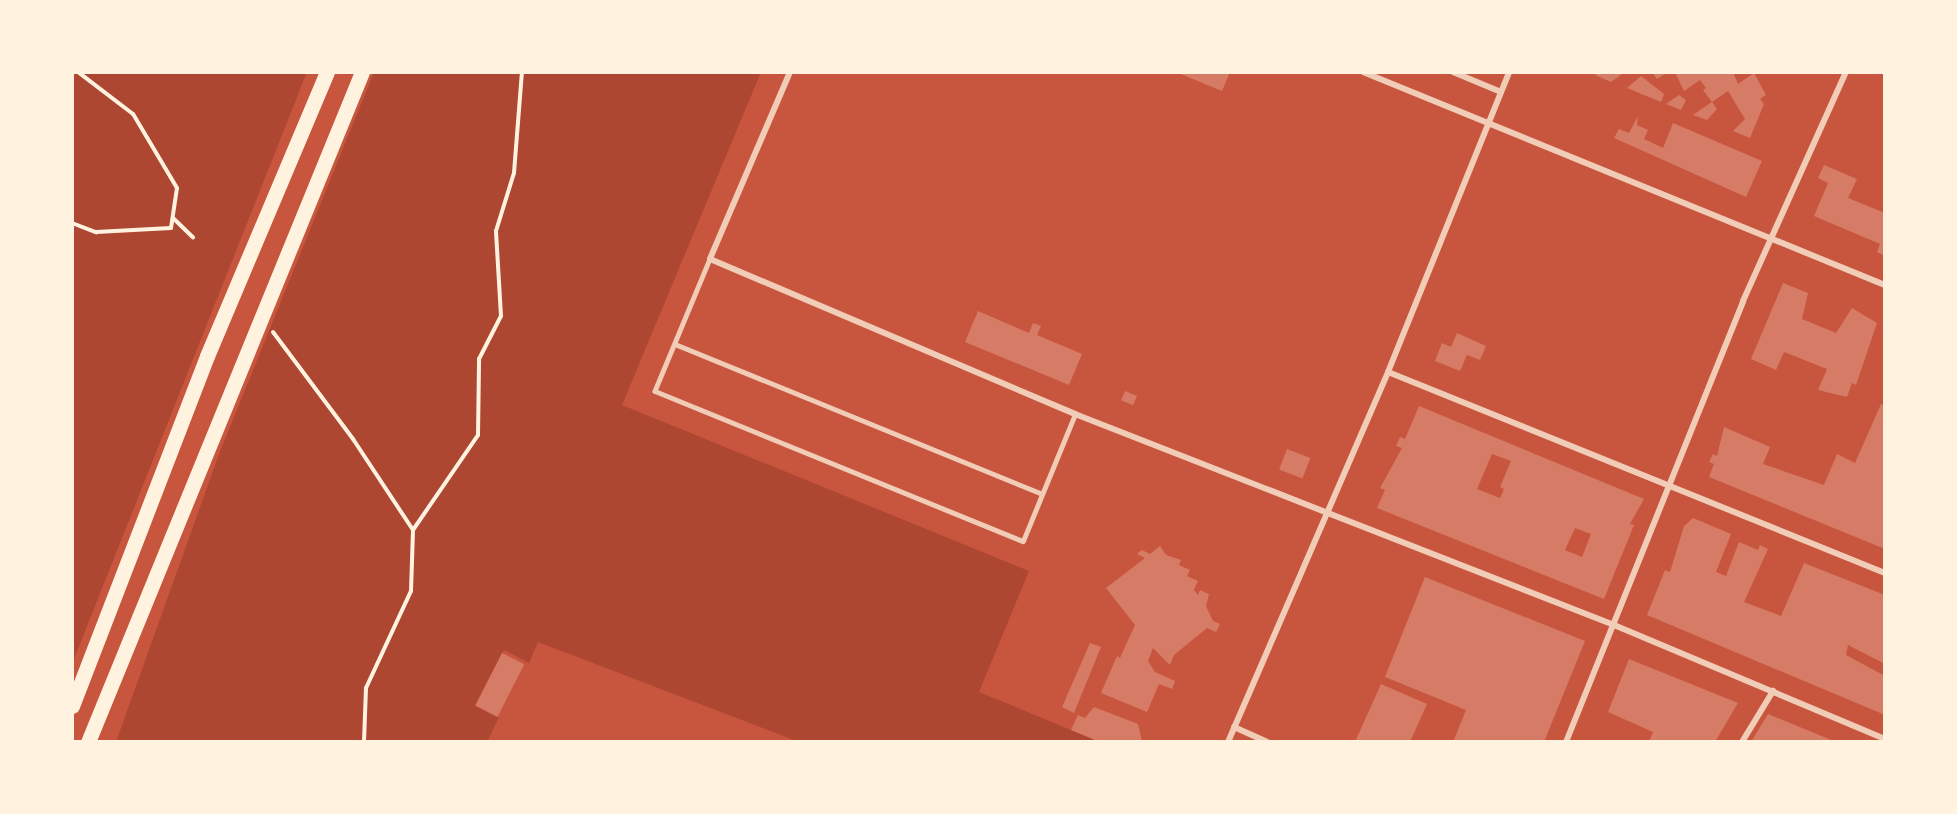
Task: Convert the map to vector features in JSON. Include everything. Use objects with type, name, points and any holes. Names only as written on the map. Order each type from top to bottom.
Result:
[{"type":"highway","points":[[72,706],[207,356],[327,72]]},
{"type":"highway","points":[[88,742],[362,72]]},
{"type":"street","points":[[790,72],[710,259],[1075,414],[1325,514],[1614,625],[1885,739]]},
{"type":"street","points":[[1362,72],[1885,285]]},
{"type":"street","points":[[1453,72],[1501,92]]},
{"type":"street","points":[[1228,742],[1388,372],[1509,72]]},
{"type":"street","points":[[1566,742],[1672,486],[1770,239],[1846,72]]},
{"type":"street","points":[[1388,372],[1885,573]]},
{"type":"street","points":[[1742,742],[1773,691]]},
{"type":"street","points":[[1234,727],[1267,742]]},
{"type":"lane","points":[[710,259],[655,391],[1023,541],[1075,414]]},
{"type":"lane","points":[[675,344],[1042,494]]},
{"type":"path","points":[[72,223],[96,232],[171,228],[177,188],[133,114],[78,72]]},
{"type":"path","points":[[363,742],[366,688],[411,591],[413,530],[478,435],[479,359],[501,316],[496,231],[514,173],[522,72]]},
{"type":"path","points":[[172,217],[193,237]]},
{"type":"path","points":[[273,332],[353,439],[413,530]]},
{"type":"shaded area","points":[[72,72],[307,72],[72,664]]},
{"type":"shaded area","points":[[374,72],[761,72],[622,405],[1029,571],[979,692],[1100,742],[799,742],[538,642],[529,663],[504,650],[477,706],[499,717],[487,742],[116,742],[219,454]]},
{"type":"building","points":[[1176,72],[1230,72],[1222,91]]},
{"type":"building","points":[[1598,72],[1625,72],[1611,82],[1595,75]]},
{"type":"building","points":[[1652,72],[1668,72],[1657,79]]},
{"type":"building","points":[[1675,72],[1733,72],[1738,84],[1754,73],[1766,95],[1760,99],[1764,104],[1750,138],[1733,131],[1745,119],[1728,91],[1712,102],[1703,90],[1706,88],[1700,80],[1684,91]]},
{"type":"building","points":[[1641,76],[1664,94],[1661,102],[1627,88]]},
{"type":"building","points":[[1679,95],[1686,100],[1681,110],[1666,104]]},
{"type":"building","points":[[1712,102],[1717,109],[1707,120],[1693,115]]},
{"type":"building","points":[[1638,116],[1637,125],[1648,130],[1644,139],[1663,148],[1673,123],[1762,161],[1746,197],[1614,138],[1619,129],[1629,133]]},
{"type":"building","points":[[1824,165],[1857,179],[1848,198],[1885,213],[1885,256],[1877,252],[1880,244],[1814,216],[1828,183],[1818,178]]},
{"type":"building","points":[[1783,283],[1808,293],[1802,319],[1836,333],[1852,308],[1877,323],[1856,385],[1852,383],[1847,397],[1818,390],[1827,369],[1784,352],[1776,370],[1751,359]]},
{"type":"building","points":[[978,311],[1029,333],[1033,323],[1041,326],[1037,335],[1082,354],[1069,385],[965,342]]},
{"type":"building","points":[[1457,333],[1486,346],[1480,360],[1467,355],[1460,371],[1435,361],[1442,343],[1451,347]]},
{"type":"building","points":[[1125,391],[1137,396],[1133,405],[1121,400]]},
{"type":"building","points":[[1881,404],[1885,406],[1885,549],[1709,477],[1714,464],[1709,462],[1713,454],[1717,456],[1724,427],[1770,447],[1763,464],[1824,485],[1837,454],[1855,463]]},
{"type":"building","points":[[1419,406],[1644,499],[1630,524],[1634,525],[1604,599],[1377,508],[1385,490],[1380,488],[1402,448],[1396,446],[1400,437],[1405,439]],"holes":[[[1492,454],[1511,461],[1500,487],[1504,489],[1500,498],[1477,489]],[[1575,528],[1591,534],[1582,557],[1565,550]]]},
{"type":"building","points":[[1287,449],[1310,458],[1302,478],[1279,470]]},
{"type":"building","points":[[1693,518],[1731,534],[1716,572],[1726,576],[1739,542],[1758,550],[1760,545],[1768,549],[1744,602],[1781,616],[1804,563],[1885,595],[1885,664],[1848,645],[1846,655],[1885,676],[1885,715],[1647,615],[1665,570],[1670,572],[1684,526]]},
{"type":"building","points":[[1160,546],[1166,555],[1181,560],[1179,565],[1190,570],[1187,576],[1198,581],[1194,590],[1198,595],[1200,590],[1209,594],[1206,606],[1213,621],[1220,624],[1216,632],[1207,628],[1174,655],[1170,665],[1153,648],[1148,661],[1155,672],[1175,681],[1172,689],[1159,684],[1147,712],[1101,693],[1117,656],[1120,658],[1135,625],[1106,588],[1145,558],[1137,554],[1142,550],[1150,554]]},
{"type":"building","points":[[1425,577],[1585,641],[1544,742],[1453,742],[1466,710],[1385,677]]},
{"type":"building","points":[[1090,643],[1101,647],[1074,713],[1062,707]]},
{"type":"building","points":[[502,653],[524,664],[497,717],[475,706]]},
{"type":"building","points":[[1629,659],[1738,703],[1715,742],[1649,742],[1653,732],[1608,712]]},
{"type":"building","points":[[1381,684],[1427,704],[1410,742],[1355,742]]},
{"type":"building","points":[[1094,707],[1138,724],[1142,742],[1100,742],[1071,730],[1078,715],[1085,718]]},
{"type":"building","points":[[1768,714],[1836,742],[1751,742]]}]
